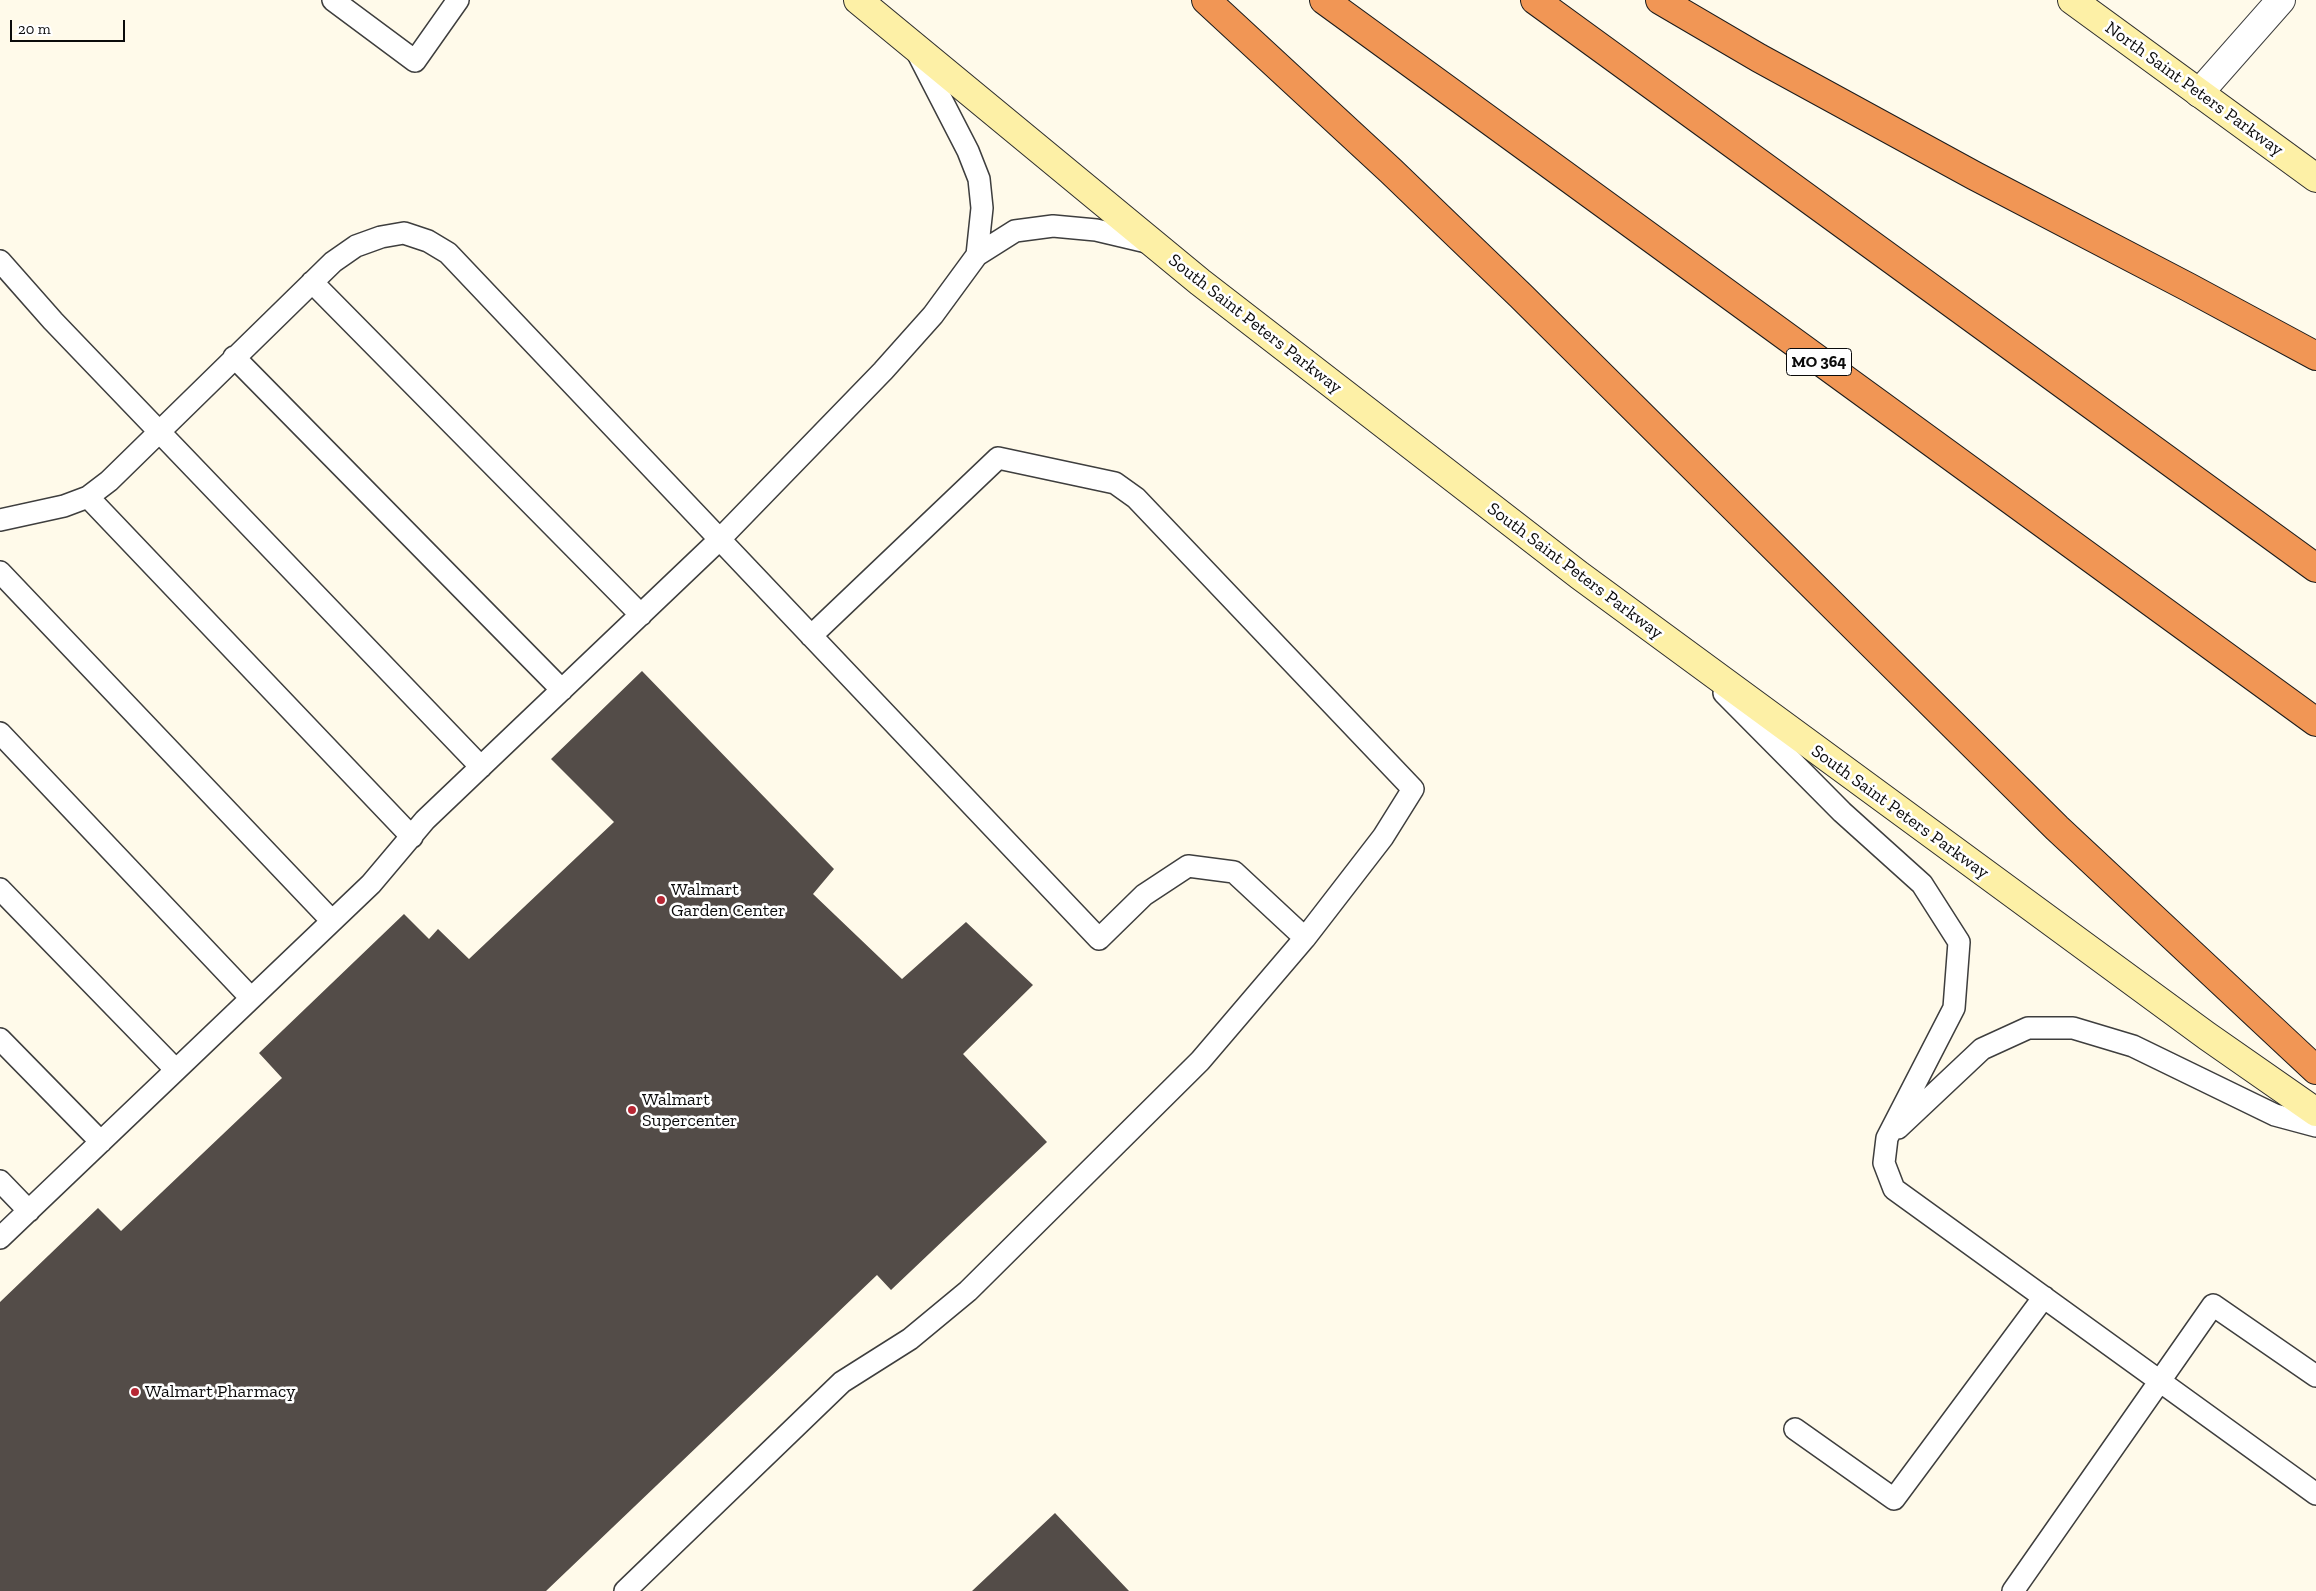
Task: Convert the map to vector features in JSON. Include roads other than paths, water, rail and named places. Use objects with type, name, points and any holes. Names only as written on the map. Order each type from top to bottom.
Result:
[{"type":"highway","points":[[1206,0],[1413,192],[1521,296],[2057,828],[2316,1070]]},
{"type":"highway","name":"MO 364","points":[[1324,0],[2316,722]]},
{"type":"highway","points":[[1535,0],[2316,568]]},
{"type":"highway","points":[[1660,0],[1758,58],[1966,171],[2188,286],[2316,356]]},
{"type":"main road","name":"South Saint Peters Parkway","points":[[858,0],[1154,244],[1416,450],[1681,650],[2206,1036],[2316,1112]]},
{"type":"main road","name":"North Saint Peters Parkway","points":[[2072,0],[2316,178]]},
{"type":"street","points":[[2200,93],[2281,0]]},
{"type":"lane","points":[[333,0],[416,61],[458,0]]},
{"type":"lane","points":[[914,46],[968,151],[979,179],[982,208],[978,255]]},
{"type":"lane","points":[[0,1238],[371,884],[412,838],[425,820],[719,540],[883,371],[932,315],[978,255],[1015,231],[1053,226],[1096,230],[1154,244]]},
{"type":"lane","points":[[0,520],[64,506],[88,496],[109,480],[234,356],[333,262],[356,246],[404,233],[428,241],[448,253],[1099,939],[1144,895],[1188,866],[1234,872],[1305,938]]},
{"type":"lane","points":[[0,261],[53,321],[481,767]]},
{"type":"lane","points":[[312,282],[641,615]]},
{"type":"lane","points":[[234,356],[562,690]]},
{"type":"lane","points":[[625,1591],[842,1382],[910,1339],[968,1291],[1200,1061],[1305,938],[1383,837],[1413,789],[1136,498],[1115,483],[998,458],[811,636]]},
{"type":"lane","points":[[88,496],[412,838]]},
{"type":"lane","points":[[0,572],[332,921]]},
{"type":"lane","points":[[1681,650],[1842,812],[1922,884],[1959,942],[1954,1008],[1887,1138],[1884,1163],[1894,1189],[2316,1494]]},
{"type":"lane","points":[[0,733],[251,998]]},
{"type":"lane","points":[[0,889],[176,1070]]},
{"type":"lane","points":[[1887,1138],[1982,1049],[2028,1028],[2073,1028],[2133,1046],[2275,1115],[2316,1126]]},
{"type":"lane","points":[[0,1039],[101,1142]]},
{"type":"lane","points":[[0,1181],[29,1210]]},
{"type":"lane","points":[[1795,1429],[1894,1499],[2044,1297]]},
{"type":"lane","points":[[2012,1591],[2213,1305],[2316,1376]]},
{"type":"place","name":"Walmart Garden Center","points":[[661,900]]},
{"type":"place","name":"Walmart Supercenter","points":[[632,1110]]},
{"type":"place","name":"Walmart Pharmacy","points":[[135,1392]]}]
